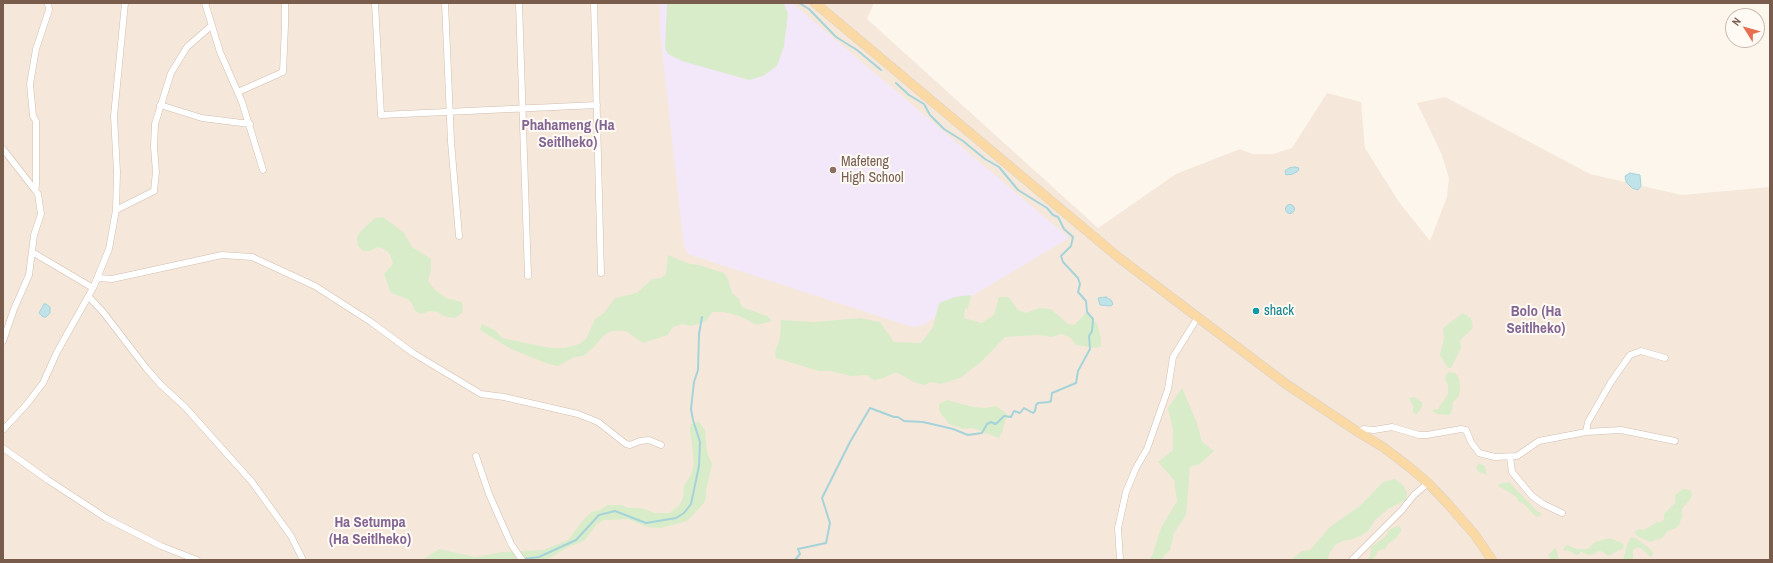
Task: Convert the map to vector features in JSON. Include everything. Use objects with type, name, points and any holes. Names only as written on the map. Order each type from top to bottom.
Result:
[{"type":"main road","points":[[815,3],[1075,222],[1198,318],[1286,384],[1382,447],[1428,483],[1475,535],[1492,560]]},
{"type":"street","points":[[35,190],[36,120],[33,116],[30,84],[36,49],[49,10],[48,3]]},
{"type":"street","points":[[3,430],[27,404],[43,383],[57,352],[94,288],[109,249],[116,210],[117,172],[114,116],[125,3]]},
{"type":"street","points":[[205,3],[220,52],[238,92],[250,124],[263,170]]},
{"type":"street","points":[[238,92],[283,72],[285,3]]},
{"type":"street","points":[[375,3],[381,115],[597,105]]},
{"type":"street","points":[[445,3],[450,112],[459,236]]},
{"type":"street","points":[[519,3],[528,276]]},
{"type":"street","points":[[594,3],[601,273]]},
{"type":"street","points":[[116,210],[154,191],[156,172],[154,147],[155,124],[171,73],[187,47],[211,26]]},
{"type":"street","points":[[160,106],[202,118],[250,124]]},
{"type":"street","points":[[3,149],[35,190],[42,214],[34,235],[30,275],[14,309],[3,341]]},
{"type":"street","points":[[32,252],[94,288]]},
{"type":"street","points":[[98,278],[112,279],[222,255],[252,257],[315,286],[371,322],[413,353],[481,394],[511,398],[578,414],[598,422],[626,444],[630,445],[640,441],[649,440],[661,445]]},
{"type":"street","points":[[89,297],[103,312],[146,368],[161,385],[185,407],[252,482],[291,536],[303,560]]},
{"type":"street","points":[[1120,560],[1118,528],[1126,492],[1146,449],[1168,389],[1173,358],[1198,318]]},
{"type":"street","points":[[1586,432],[1588,422],[1611,382],[1630,355],[1640,351],[1665,358]]},
{"type":"street","points":[[1358,432],[1364,429],[1374,430],[1392,427],[1419,435],[1460,429],[1466,430],[1471,442],[1479,453],[1495,457],[1517,456],[1539,441],[1586,432],[1621,430],[1675,441]]},
{"type":"street","points":[[3,448],[106,518],[161,546],[197,560]]},
{"type":"street","points":[[476,456],[489,494],[510,544],[522,560]]},
{"type":"street","points":[[1510,457],[1512,472],[1532,496],[1543,504],[1562,512]]},
{"type":"street","points":[[1352,560],[1402,510],[1414,495],[1428,483]]},
{"type":"shaded area","points":[[3,3],[874,3],[867,19],[1098,228],[1176,174],[1240,149],[1252,154],[1273,154],[1292,148],[1327,93],[1361,102],[1365,148],[1399,202],[1430,241],[1447,197],[1449,178],[1442,155],[1417,103],[1445,97],[1590,174],[1682,195],[1770,187],[1770,560],[3,560]]},
{"type":"shaded area","name":"Mafeteng High School","points":[[660,3],[792,3],[1069,238],[923,325],[912,327],[688,254],[684,246],[674,157],[660,31]]},
{"type":"green space","points":[[667,3],[784,3],[788,14],[784,46],[777,66],[763,76],[749,80],[682,61],[668,54],[665,48]]},
{"type":"green space","points":[[383,217],[404,233],[412,247],[431,259],[431,270],[428,281],[435,290],[446,298],[462,302],[463,312],[455,318],[443,316],[438,312],[430,311],[422,314],[415,311],[413,305],[408,299],[391,293],[384,274],[393,264],[390,254],[384,249],[377,247],[370,251],[363,251],[358,246],[357,238],[360,232],[375,218]]},
{"type":"green space","points":[[668,255],[690,264],[699,265],[724,273],[728,279],[732,293],[739,299],[742,307],[767,316],[772,321],[757,325],[739,316],[724,312],[712,312],[706,321],[692,326],[682,324],[673,327],[668,335],[643,343],[626,331],[612,331],[604,335],[593,348],[583,356],[574,357],[558,366],[548,364],[511,349],[480,330],[482,324],[495,330],[502,338],[551,348],[565,348],[579,344],[586,339],[595,319],[604,313],[615,298],[637,293],[652,279],[661,278],[666,274]]},
{"type":"green space","points":[[971,295],[968,308],[965,309],[964,318],[982,323],[994,315],[999,297],[1009,297],[1018,310],[1026,313],[1039,308],[1051,309],[1068,324],[1074,325],[1087,312],[1097,324],[1101,338],[1101,346],[1097,348],[1076,345],[1071,338],[1062,334],[1051,337],[1040,335],[1005,337],[980,363],[960,378],[941,384],[931,382],[924,385],[914,382],[896,372],[884,378],[874,380],[867,375],[851,376],[831,371],[819,371],[776,358],[775,352],[780,338],[781,320],[815,322],[860,318],[880,322],[894,342],[921,343],[933,327],[939,303],[955,297]]},
{"type":"green space","points":[[1463,313],[1471,318],[1473,328],[1460,340],[1461,348],[1451,368],[1448,368],[1440,355],[1444,338],[1443,328]]},
{"type":"green space","points":[[1448,372],[1455,373],[1459,378],[1459,396],[1453,402],[1452,412],[1449,415],[1437,414],[1431,410],[1438,409],[1448,394],[1448,386],[1445,378]]},
{"type":"green space","points":[[1182,388],[1197,423],[1202,442],[1214,451],[1200,464],[1190,467],[1186,515],[1174,533],[1170,550],[1160,560],[1149,560],[1152,556],[1161,528],[1177,501],[1174,480],[1158,462],[1173,450],[1173,430],[1168,408]]},
{"type":"green space","points":[[1414,397],[1422,402],[1422,407],[1416,415],[1413,412],[1413,406],[1409,398]]},
{"type":"green space","points":[[947,400],[973,407],[985,408],[996,406],[1003,411],[1007,414],[1003,430],[999,438],[972,428],[964,429],[949,424],[939,411],[939,404]]},
{"type":"green space","points":[[699,422],[705,430],[707,452],[712,464],[704,503],[687,521],[661,528],[647,527],[628,519],[604,520],[597,524],[584,541],[568,547],[550,558],[542,560],[422,560],[439,549],[475,557],[503,552],[543,550],[568,540],[584,519],[592,512],[602,509],[607,505],[622,505],[628,508],[641,508],[655,513],[669,513],[679,506],[683,498],[684,486],[691,475],[694,464],[690,429],[691,424]]},
{"type":"green space","points":[[1478,463],[1485,466],[1487,475],[1479,472],[1476,468]]},
{"type":"green space","points":[[1395,479],[1403,485],[1407,492],[1406,500],[1388,509],[1375,520],[1368,531],[1353,539],[1343,541],[1335,545],[1329,554],[1328,560],[1291,560],[1302,551],[1310,550],[1330,527],[1361,505],[1383,482]]},
{"type":"green space","points":[[1509,482],[1537,511],[1541,513],[1541,515],[1537,517],[1534,515],[1524,504],[1518,501],[1517,498],[1498,486],[1499,484]]},
{"type":"green space","points":[[1683,489],[1690,490],[1692,493],[1691,498],[1682,509],[1682,517],[1678,527],[1668,531],[1662,538],[1650,542],[1637,536],[1635,532],[1639,529],[1644,530],[1657,522],[1664,520],[1664,514],[1675,503],[1675,495]]},
{"type":"green space","points":[[1399,526],[1402,530],[1395,539],[1389,543],[1385,549],[1379,550],[1373,559],[1367,560],[1370,556],[1371,547],[1385,537],[1390,529]]},
{"type":"green space","points":[[1631,537],[1636,538],[1650,549],[1653,553],[1652,557],[1639,547],[1633,550],[1633,560],[1623,560]]},
{"type":"green space","points":[[1610,538],[1622,543],[1624,546],[1622,549],[1608,556],[1599,551],[1589,555],[1581,552],[1577,555],[1567,550],[1564,551],[1563,549],[1567,545],[1577,549],[1588,549],[1595,542]]},
{"type":"green space","points":[[1555,548],[1559,560],[1551,560],[1548,555]]},
{"type":"water","points":[[1289,168],[1299,168],[1298,171],[1293,174],[1286,175],[1285,171]]},
{"type":"water","points":[[1630,173],[1640,175],[1641,186],[1638,190],[1632,188],[1626,182],[1625,176]]},
{"type":"water","points":[[1288,205],[1292,205],[1294,209],[1292,213],[1288,213],[1286,211],[1286,207]]},
{"type":"water","points":[[1106,297],[1111,300],[1113,304],[1111,306],[1100,305],[1098,298]]},
{"type":"water","points":[[44,304],[50,307],[50,313],[46,317],[43,317],[39,313]]},
{"type":"waterway","points":[[799,3],[809,9],[836,37],[857,50],[881,70]]},
{"type":"waterway","points":[[795,560],[800,554],[798,549],[826,543],[830,523],[822,498],[850,442],[870,408],[894,417],[898,417],[904,421],[923,422],[953,429],[968,435],[982,433],[987,424],[991,422],[995,424],[1004,416],[1011,417],[1014,411],[1020,413],[1024,408],[1033,413],[1038,403],[1051,401],[1052,393],[1076,383],[1078,371],[1090,349],[1089,336],[1092,331],[1093,319],[1087,312],[1086,301],[1078,292],[1080,284],[1078,278],[1063,262],[1061,256],[1071,246],[1073,237],[1064,229],[1058,217],[1053,215],[1047,208],[1018,190],[999,167],[985,159],[963,141],[944,129],[930,115],[924,104],[909,95],[896,83]]},
{"type":"waterway","points":[[516,560],[539,557],[576,540],[599,515],[615,511],[646,523],[676,518],[684,513],[691,504],[699,466],[700,442],[691,409],[694,382],[698,370],[699,334],[702,317]]},
{"type":"place","name":"Mafeteng High School","points":[[833,170]]},
{"type":"place","name":"shack","points":[[1256,311]]},
{"type":"district","name":"Phahameng (Ha Seitlheko)","points":[[568,134]]},
{"type":"district","name":"Bolo (Ha Seitlheko)","points":[[1536,320]]},
{"type":"district","name":"Ha Setumpa (Ha Seitlheko)","points":[[370,532]]}]
